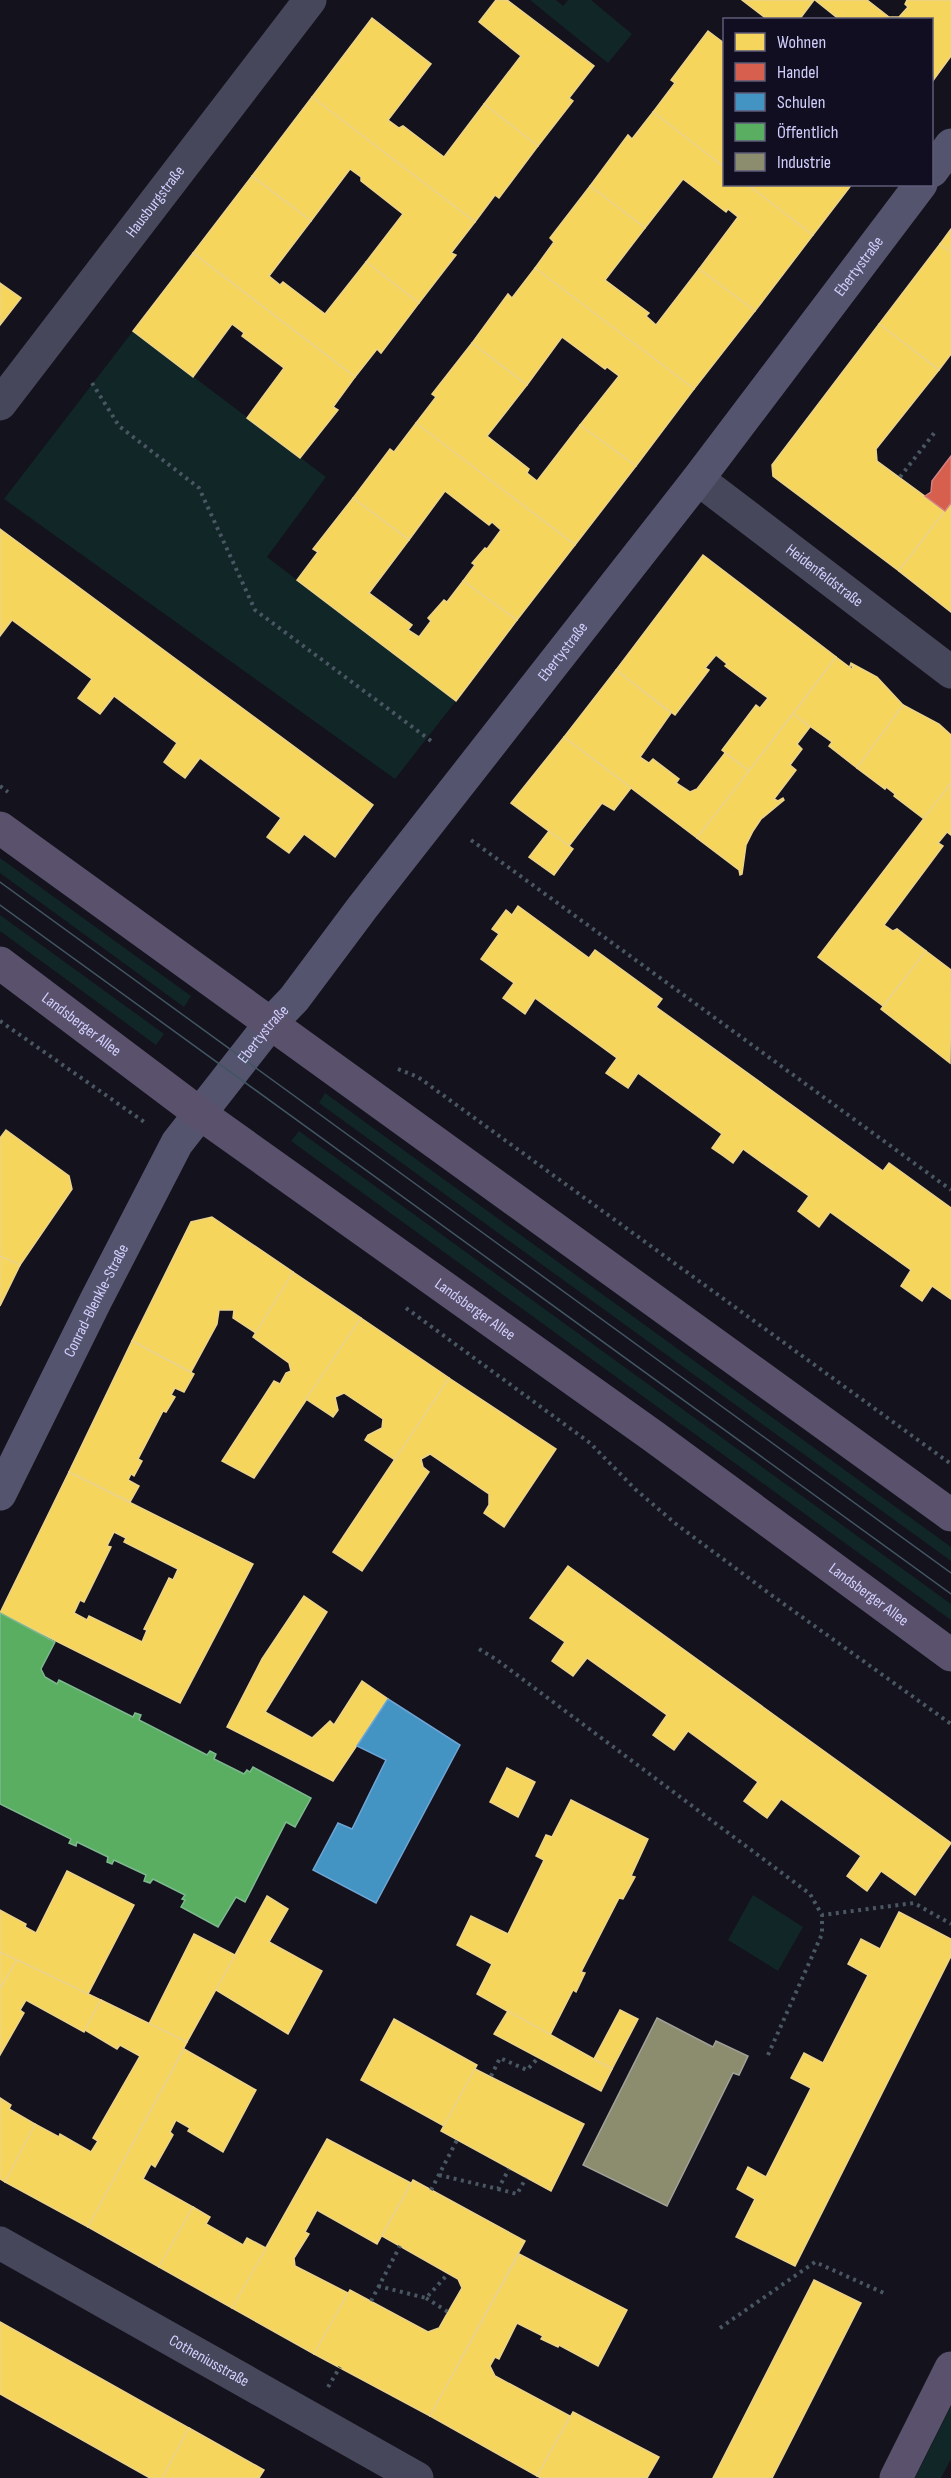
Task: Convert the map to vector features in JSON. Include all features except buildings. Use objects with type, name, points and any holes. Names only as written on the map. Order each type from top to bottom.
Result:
[{"type":"main road","points":[[0,828],[951,1515]]},
{"type":"main road","name":"Landsberger Allee","points":[[0,963],[199,1113],[653,1436],[951,1655]]},
{"type":"main road","points":[[896,2478],[951,2368]]},
{"type":"street","name":"Hausburgstraße","points":[[0,404],[310,0]]},
{"type":"street","points":[[933,170],[951,145]]},
{"type":"street","name":"Ebertystraße","points":[[199,1113],[270,1024],[294,999],[356,915],[699,479],[919,186]]},
{"type":"street","name":"Heidenfeldstraße","points":[[699,479],[951,672]]},
{"type":"street","name":"Conrad-Blenkle-Straße","points":[[0,1494],[177,1143],[199,1113]]},
{"type":"street","name":"Cotheniusstraße","points":[[0,2243],[417,2478]]},
{"type":"path","points":[[92,383],[119,426],[199,488],[255,610],[434,742]]},
{"type":"path","points":[[900,477],[935,432]]},
{"type":"path","points":[[471,840],[951,1190]]},
{"type":"path","points":[[0,1021],[113,1101]]},
{"type":"path","points":[[396,1068],[418,1077],[951,1464]]},
{"type":"path","points":[[396,1301],[590,1443],[635,1489],[676,1524],[951,1724]]},
{"type":"path","points":[[480,1649],[810,1894],[822,1915],[822,1934],[768,2055]]},
{"type":"path","points":[[822,1915],[914,1903],[951,1924]]},
{"type":"path","points":[[491,2076],[500,2058],[527,2070],[538,2058]]},
{"type":"path","points":[[431,2190],[457,2140]]},
{"type":"path","points":[[498,2189],[509,2169]]},
{"type":"path","points":[[439,2175],[516,2194],[526,2178]]},
{"type":"path","points":[[371,2301],[400,2246]]},
{"type":"path","points":[[720,2328],[815,2262],[886,2294]]},
{"type":"path","points":[[426,2298],[448,2274]]},
{"type":"path","points":[[378,2286],[426,2298],[448,2312]]},
{"type":"green space","points":[[530,0],[556,0],[563,6],[568,0],[591,0],[632,34],[608,63]]},
{"type":"green space","points":[[133,331],[326,477],[267,557],[456,701],[395,779],[4,499]]},
{"type":"green space","points":[[0,858],[191,996],[184,1007],[0,873]]},
{"type":"green space","points":[[0,915],[164,1034],[156,1045],[0,931]]},
{"type":"green space","points":[[325,1093],[951,1547],[951,1561],[319,1103]]},
{"type":"green space","points":[[299,1131],[951,1604],[951,1620],[291,1141]]},
{"type":"green space","points":[[753,1895],[803,1927],[778,1971],[728,1940]]},
{"type":"green space","points":[[951,2406],[951,2459],[941,2478],[915,2478]]},
{"type":"tram line","points":[[0,882],[951,1573]]},
{"type":"tram line","points":[[0,905],[951,1594]]}]
